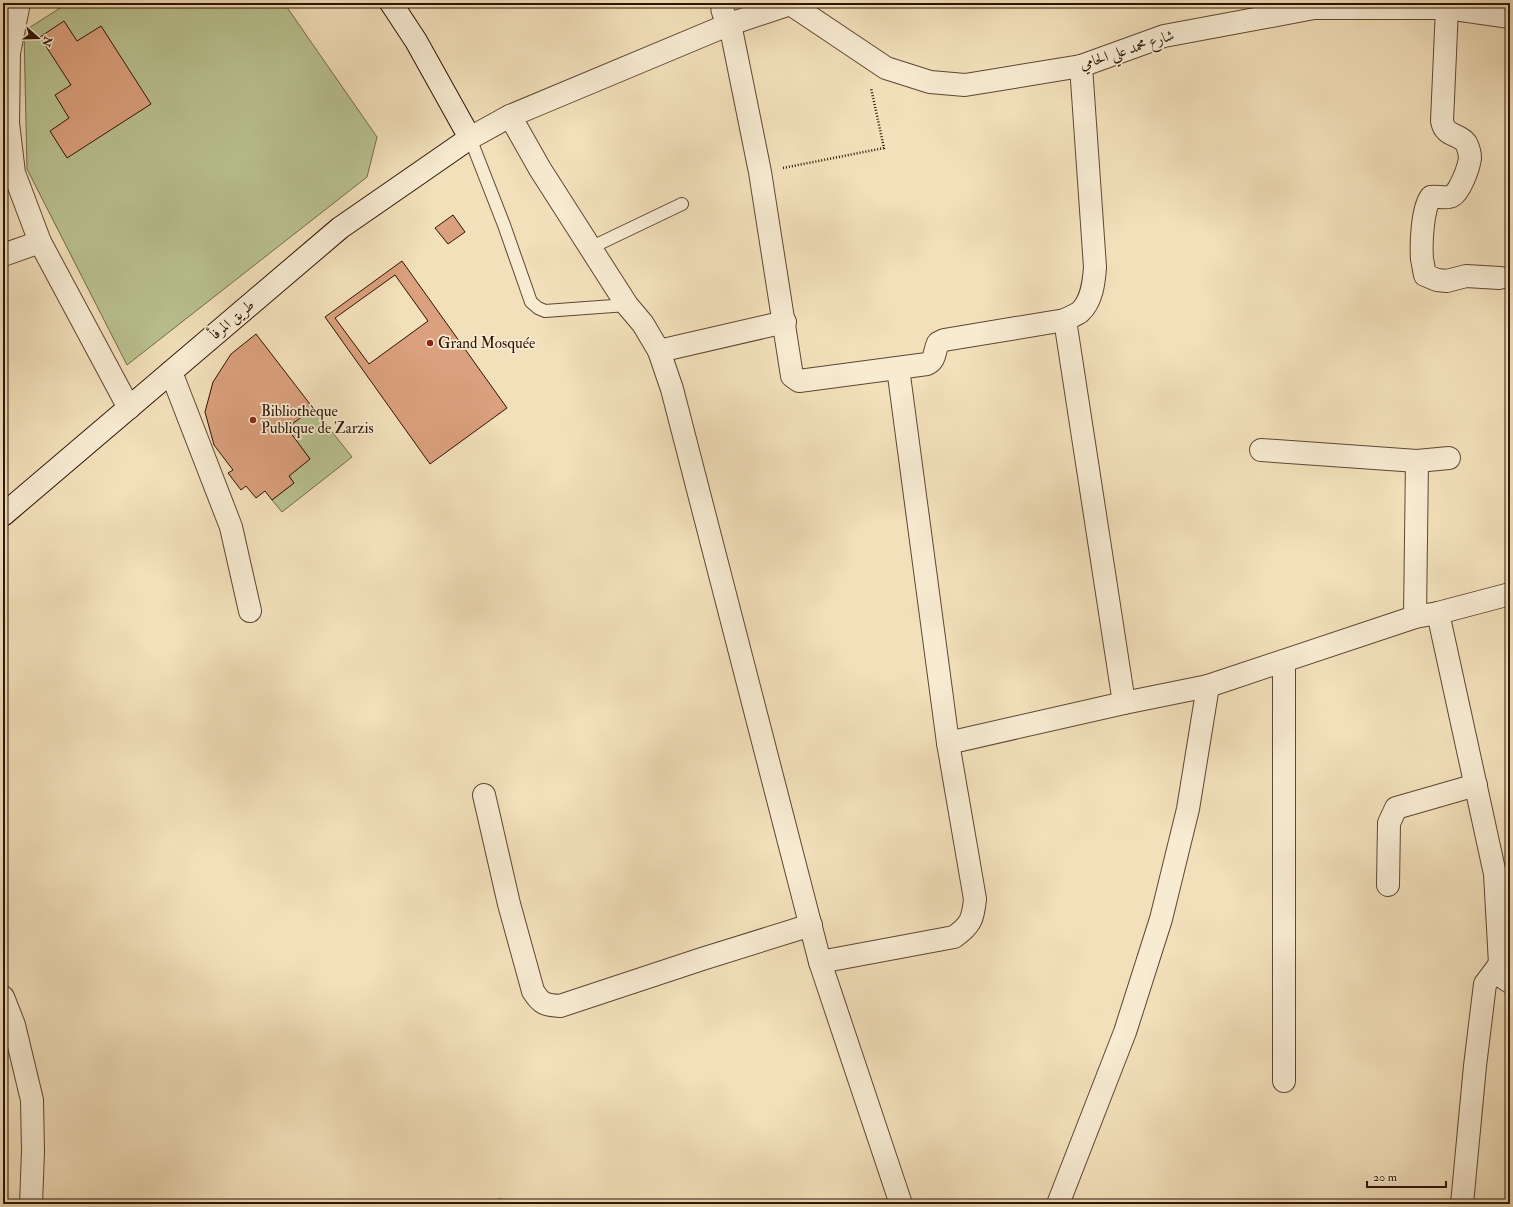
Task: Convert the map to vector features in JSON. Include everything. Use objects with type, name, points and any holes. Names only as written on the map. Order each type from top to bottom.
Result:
[{"type":"street","points":[[19,3],[9,53],[6,86],[8,123],[14,173],[40,242],[129,408]]},
{"type":"street","points":[[391,3],[416,41],[470,138]]},
{"type":"street","points":[[405,3],[416,41]]},
{"type":"street","points":[[723,3],[722,7],[730,24],[760,172],[785,322],[792,376],[799,380],[927,364],[934,358],[938,343],[944,340],[1065,320],[1079,312],[1086,304],[1091,294],[1095,267],[1081,66]]},
{"type":"street","name":"طريق المرفأ","points":[[3,515],[340,228],[470,138],[510,116],[730,24],[790,4]]},
{"type":"street","name":"شارع محمد علي الحامي","points":[[790,4],[886,68],[930,82],[965,85],[1081,66],[1164,36],[1314,6],[1446,8],[1510,17]]},
{"type":"street","points":[[1446,8],[1442,121],[1443,127],[1447,132],[1465,142],[1470,159],[1460,189],[1456,194],[1451,198],[1431,197],[1428,201],[1423,226],[1422,259],[1425,275],[1437,280],[1447,281],[1466,276],[1500,278]]},
{"type":"street","points":[[510,116],[540,169],[627,305],[643,324],[659,352],[672,389],[820,962],[901,1204]]},
{"type":"street","points":[[3,255],[40,242]]},
{"type":"street","points":[[1065,320],[1124,703]]},
{"type":"street","points":[[659,352],[785,322]]},
{"type":"street","points":[[820,962],[954,937],[966,928],[973,917],[975,899],[948,742],[898,368]]},
{"type":"street","points":[[171,372],[231,526],[250,611]]},
{"type":"street","points":[[1261,450],[1417,461],[1449,458]]},
{"type":"street","points":[[1415,617],[1417,461]]},
{"type":"street","points":[[948,742],[1208,686],[1415,617],[1438,613],[1510,594]]},
{"type":"street","points":[[1438,613],[1495,874],[1505,973],[1485,984],[1475,1066],[1462,1204]]},
{"type":"street","points":[[1284,661],[1284,1081]]},
{"type":"street","points":[[1058,1204],[1125,1032],[1161,919],[1188,809],[1208,686]]},
{"type":"street","points":[[1388,885],[1389,824],[1396,808],[1476,786]]},
{"type":"street","points":[[484,795],[509,904],[533,991],[539,1001],[548,1005],[560,1006],[694,961],[811,925]]},
{"type":"street","points":[[3,997],[14,1025],[32,1100],[32,1204]]},
{"type":"lane","points":[[470,138],[504,225],[531,302],[538,308],[545,311],[627,305]]},
{"type":"lane","points":[[590,248],[682,204]]},
{"type":"path","points":[[760,172],[884,148],[871,89],[886,68]]},
{"type":"green space","points":[[68,3],[284,3],[377,137],[367,177],[127,365],[27,169],[24,31]]},
{"type":"green space","points":[[313,408],[352,457],[282,512],[272,500],[294,483],[289,476],[310,459],[287,428]]},
{"type":"building","points":[[64,21],[77,41],[101,26],[151,104],[67,158],[50,131],[69,118],[55,95],[71,85],[40,37]]},
{"type":"building","points":[[453,215],[465,232],[448,244],[435,228]]},
{"type":"building","name":"Grand Mosquée","points":[[402,261],[507,408],[430,464],[325,317]],"holes":[[[395,275],[428,321],[369,364],[335,318]]]},
{"type":"building","name":"Bibliothèque Publique de Zarzis","points":[[256,334],[313,408],[287,428],[310,459],[289,476],[294,483],[272,500],[265,491],[256,498],[246,486],[241,490],[228,473],[233,470],[214,445],[205,412],[213,382],[231,354]]},
{"type":"building","points":[[502,1199],[502,1204],[479,1204],[478,1201]]},
{"type":"place","name":"Grand Mosquée","points":[[430,343]]},
{"type":"place","name":"Bibliothèque Publique de Zarzis","points":[[253,420]]}]
